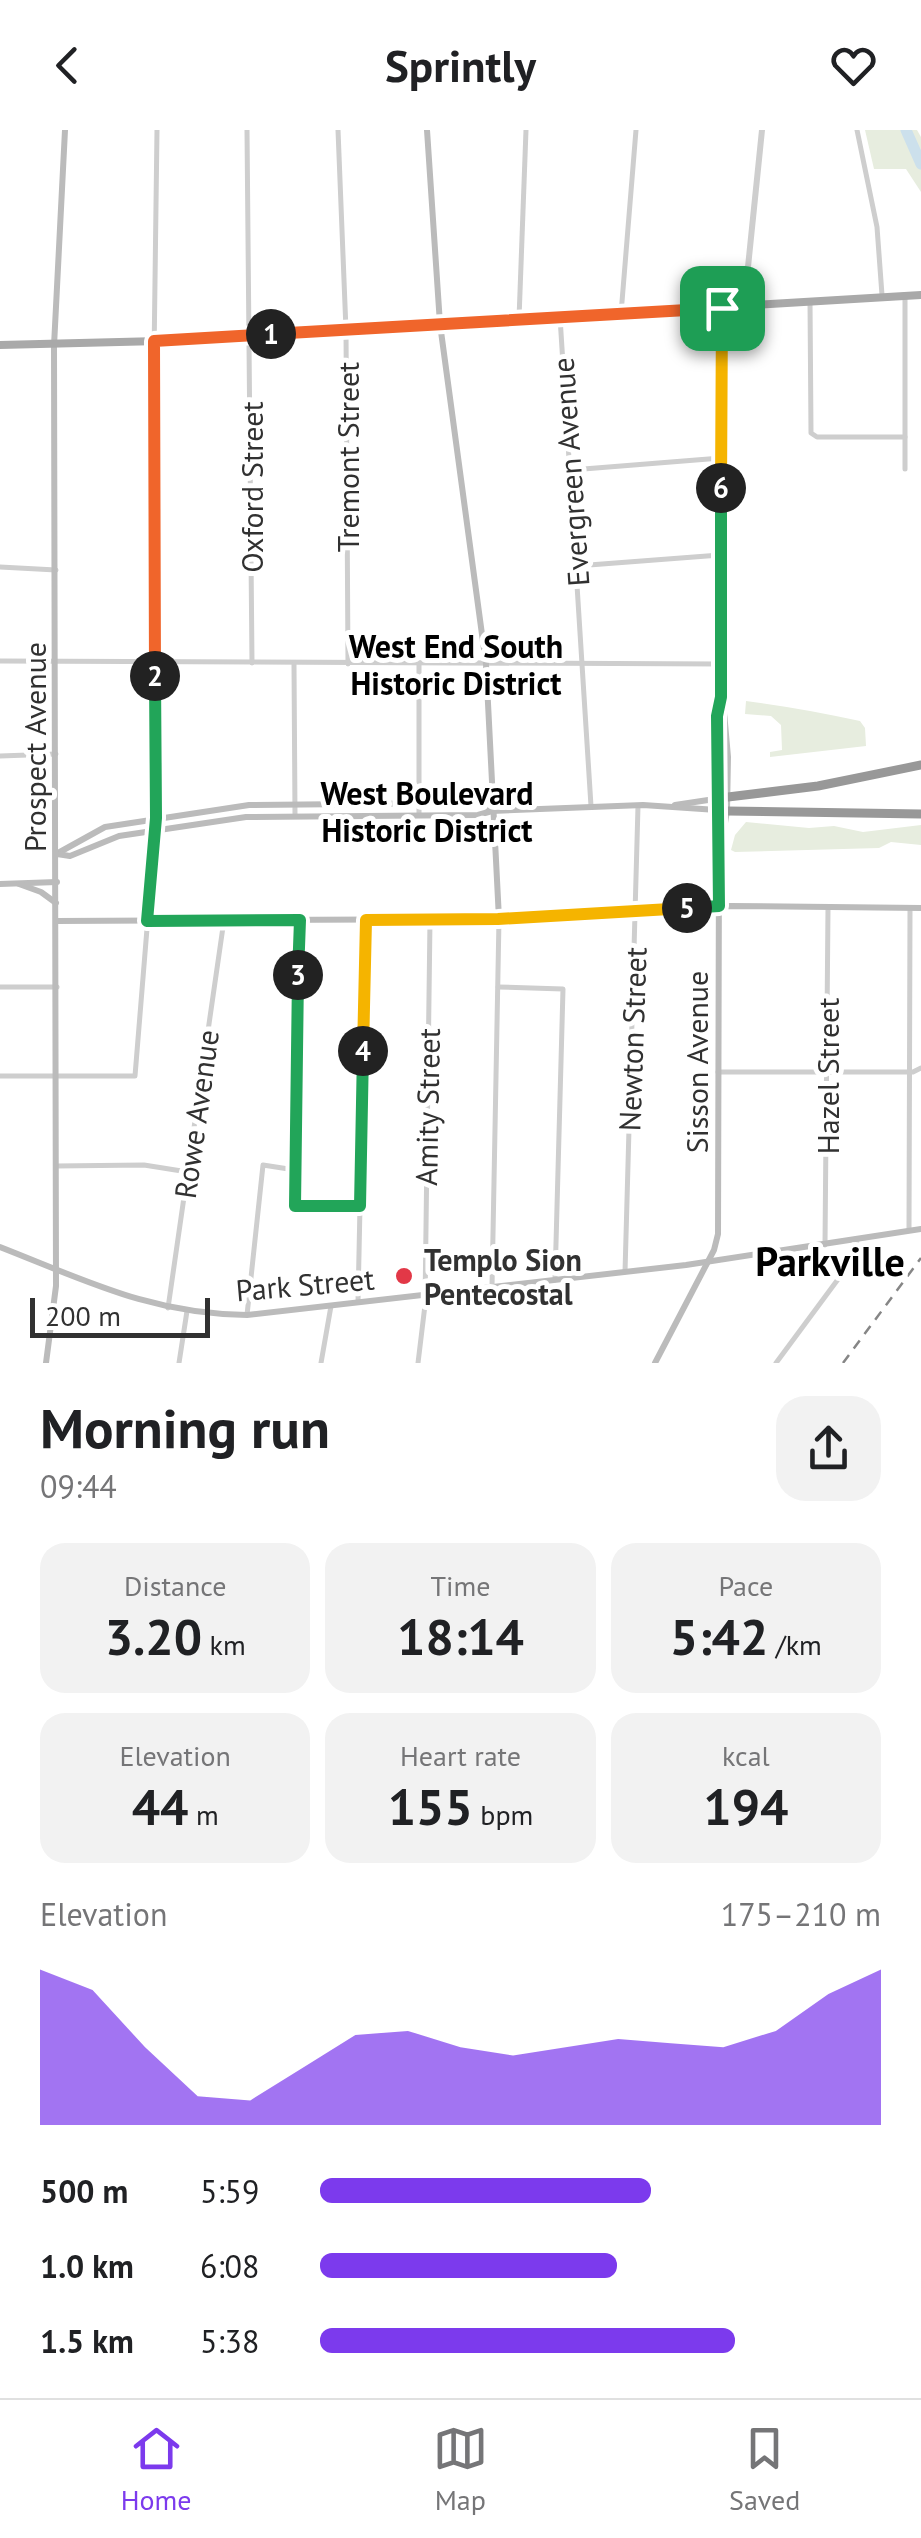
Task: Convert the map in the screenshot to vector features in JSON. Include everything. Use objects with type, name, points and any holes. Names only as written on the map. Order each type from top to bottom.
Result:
[{"type":"highway","points":[[722,798],[827,784],[918,765]]},
{"type":"highway","points":[[722,810],[921,810]]},
{"type":"main road","name":"Prospect Avenue","points":[[46,1363],[56,1270],[54,346],[66,130]]},
{"type":"main road","points":[[427,130],[440,324],[486,664],[498,919]]},
{"type":"main road","points":[[0,344],[54,346],[250,336],[722,308],[919,292]]},
{"type":"main road","name":"Sisson Avenue","points":[[722,308],[721,697],[717,730],[722,798]]},
{"type":"main road","name":"Sisson Avenue","points":[[656,1363],[718,1234],[719,859],[727,730],[721,697]]},
{"type":"main road","points":[[717,730],[727,730]]},
{"type":"main road","points":[[673,805],[722,798]]},
{"type":"main road","points":[[57,854],[98,829],[226,808],[295,803],[419,803],[482,804],[492,811]]},
{"type":"main road","points":[[57,854],[70,856],[108,838],[228,820],[295,815],[484,815],[492,811],[638,805],[722,810]]},
{"type":"main road","points":[[226,808],[228,820]]},
{"type":"main road","points":[[0,884],[57,882]]},
{"type":"main road","points":[[18,884],[41,892],[56,903]]},
{"type":"main road","points":[[56,921],[498,919],[719,906],[921,908]]},
{"type":"main road","name":"Park Street","points":[[0,1248],[120,1296],[187,1311],[247,1314],[707,1262],[921,1228]]},
{"type":"street","points":[[0,1076],[134,1076],[156,818],[154,341],[158,130]]},
{"type":"street","name":"Oxford Street","points":[[247,130],[252,664]]},
{"type":"street","name":"Tremont Street","points":[[338,130],[346,330],[348,664]]},
{"type":"street","points":[[519,318],[526,130]]},
{"type":"street","points":[[620,314],[636,130]]},
{"type":"street","points":[[744,306],[762,130]]},
{"type":"street","points":[[857,130],[877,227],[882,296]]},
{"type":"street","points":[[905,470],[906,294]]},
{"type":"street","points":[[810,301],[810,430],[817,437],[905,437]]},
{"type":"street","name":"Evergreen Avenue","points":[[560,317],[591,806]]},
{"type":"street","points":[[571,470],[721,458]]},
{"type":"street","points":[[576,566],[720,555]]},
{"type":"street","points":[[0,567],[56,570]]},
{"type":"street","points":[[0,661],[720,664]]},
{"type":"street","points":[[294,664],[295,815]]},
{"type":"street","points":[[419,664],[419,814]]},
{"type":"street","points":[[0,756],[56,754]]},
{"type":"street","name":"Newton Street","points":[[625,1272],[638,805]]},
{"type":"street","name":"Hazel Street","points":[[826,1245],[828,907]]},
{"type":"street","points":[[908,1230],[910,908]]},
{"type":"street","points":[[492,1288],[498,919]]},
{"type":"street","name":"Rowe Avenue","points":[[168,1308],[224,920]]},
{"type":"street","points":[[300,920],[295,1206],[360,1206]]},
{"type":"street","points":[[358,1303],[366,920]]},
{"type":"street","name":"Amity Street","points":[[418,1363],[424,1295],[430,920]]},
{"type":"street","points":[[0,987],[56,987]]},
{"type":"street","points":[[498,988],[563,989],[554,1280]]},
{"type":"street","points":[[718,1072],[908,1072],[921,1068]]},
{"type":"street","points":[[56,1166],[144,1165],[188,1172]]},
{"type":"street","points":[[247,1314],[263,1166],[295,1170]]},
{"type":"street","points":[[776,1363],[853,1259],[857,1240]]},
{"type":"street","points":[[321,1363],[330,1306]]},
{"type":"street","points":[[179,1363],[187,1311]]},
{"type":"shaded area","points":[[865,130],[917,130],[921,137],[921,192],[906,169],[874,169]]},
{"type":"shaded area","points":[[746,701],[860,721],[865,728],[866,746],[770,757],[770,752],[782,750],[781,725],[771,716],[745,714]]},
{"type":"shaded area","points":[[746,822],[809,828],[834,826],[863,832],[921,825],[921,845],[891,842],[879,848],[735,852],[731,850],[735,835]]},
{"type":"waterway","points":[[906,130],[921,164]]},
{"type":"railway","points":[[843,1363],[921,1258]]},
{"type":"place","name":"Templo Sion Pentecostal","points":[[404,1276]]},
{"type":"district","name":"West End South Historic District","points":[[456,664]]},
{"type":"district","name":"West Boulevard Historic District","points":[[427,812]]},
{"type":"district","name":"Parkville","points":[[830,1261]]},
{"type":"route","points":[[722,308],[721,697],[717,716],[716,833],[719,906],[498,919],[366,920],[360,1206],[295,1206],[300,920],[147,921],[156,818],[154,341],[722,308]]}]
